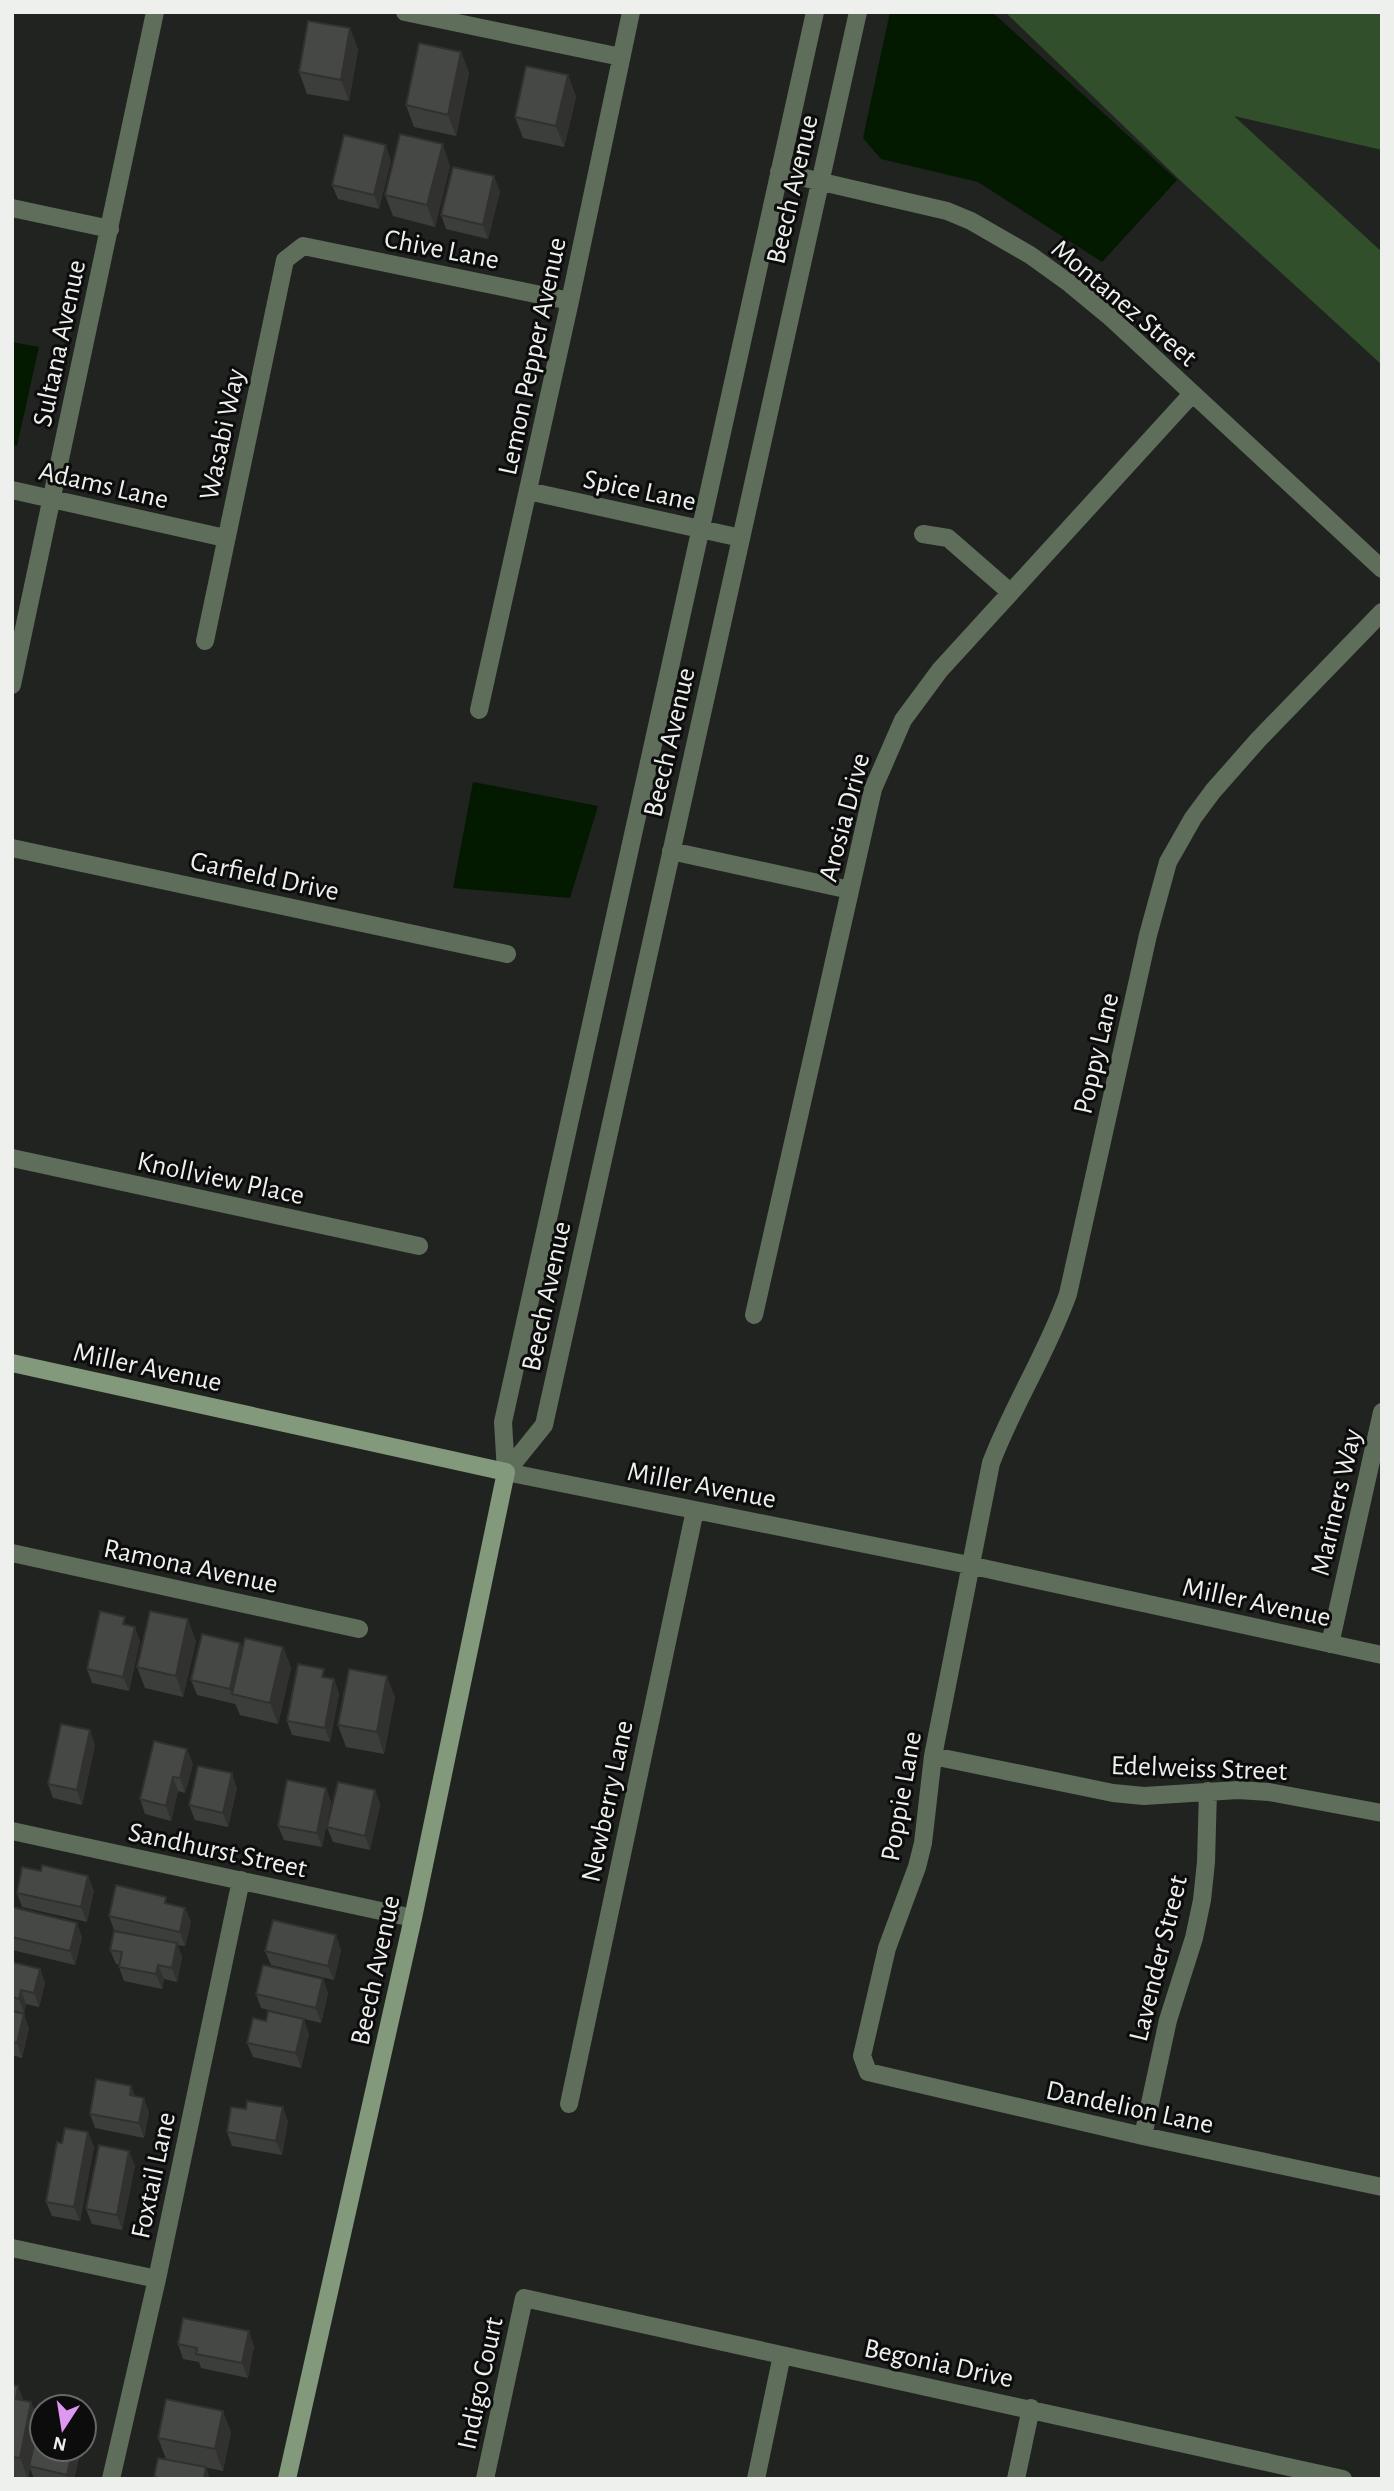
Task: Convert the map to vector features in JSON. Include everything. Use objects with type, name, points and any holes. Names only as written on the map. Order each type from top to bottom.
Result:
[{"type":"street","name":"Sultana Avenue","points":[[12,685],[155,12]]},
{"type":"street","points":[[405,12],[621,57]]},
{"type":"street","name":"Lemon Pepper Avenue","points":[[479,710],[631,12]]},
{"type":"street","name":"Beech Avenue","points":[[287,2479],[412,1918],[506,1472],[503,1422],[815,12]]},
{"type":"street","name":"Beech Avenue","points":[[506,1472],[544,1425],[858,12]]},
{"type":"street","name":"Montanez Street","points":[[779,172],[947,211],[994,232],[1069,283],[1109,316],[1382,569]]},
{"type":"street","points":[[12,208],[110,229]]},
{"type":"street","name":"Chive Lane","points":[[303,246],[570,301]]},
{"type":"street","name":"Wasabi Way","points":[[205,641],[285,260],[303,246]]},
{"type":"street","name":"Arosia Drive","points":[[754,1315],[873,789],[887,753],[903,720],[940,670],[1192,394]]},
{"type":"street","name":"Adams Lane","points":[[12,490],[225,538]]},
{"type":"street","name":"Spice Lane","points":[[528,491],[740,538]]},
{"type":"street","points":[[923,534],[948,538],[1010,592]]},
{"type":"street","name":"Poppy Lane","points":[[970,1565],[991,1463],[1005,1426],[1057,1326],[1068,1294],[1148,935],[1168,862],[1213,791],[1258,740],[1382,612]]},
{"type":"street","name":"Garfield Drive","points":[[12,848],[507,954]]},
{"type":"street","points":[[671,851],[850,890]]},
{"type":"street","name":"Knollview Place","points":[[12,1158],[419,1246]]},
{"type":"street","name":"Miller Avenue","points":[[12,1363],[506,1472],[970,1565],[1382,1655]]},
{"type":"street","name":"Mariners Way","points":[[1330,1644],[1382,1412]]},
{"type":"street","name":"Newberry Lane","points":[[569,2104],[695,1510]]},
{"type":"street","name":"Ramona Avenue","points":[[12,1553],[359,1629]]},
{"type":"street","name":"Poppie Lane","points":[[868,2072],[862,2056],[865,2033],[887,1948],[917,1867],[923,1843],[933,1756],[970,1565]]},
{"type":"street","name":"Edelweiss Street","points":[[933,1756],[1114,1793],[1144,1796],[1208,1791],[1269,1792],[1382,1813]]},
{"type":"street","name":"Lavender Street","points":[[1143,2136],[1168,2020],[1194,1938],[1202,1900],[1208,1791]]},
{"type":"street","name":"Sandhurst Street","points":[[12,1831],[412,1918]]},
{"type":"street","name":"Foxtail Lane","points":[[111,2479],[157,2279],[241,1881]]},
{"type":"street","name":"Dandelion Lane","points":[[868,2072],[1143,2136],[1382,2187]]},
{"type":"street","points":[[12,2248],[157,2279]]},
{"type":"street","name":"Begonia Drive","points":[[524,2298],[1031,2408],[1275,2472],[1343,2479]]},
{"type":"street","name":"Indigo Court","points":[[485,2479],[524,2298]]},
{"type":"street","points":[[756,2479],[782,2355]]},
{"type":"street","points":[[1016,2479],[1031,2408]]},
{"type":"green space","points":[[1005,12],[1382,12],[1382,150],[1234,116],[1382,252],[1382,365],[1184,184]]},
{"type":"shaded area","points":[[890,12],[992,12],[1177,180],[1102,262],[978,182],[881,159],[863,138]]},
{"type":"shaded area","points":[[12,342],[39,347],[17,446],[12,445]]},
{"type":"shaded area","points":[[473,782],[598,806],[570,898],[453,888]]},
{"type":"building","points":[[308,21],[350,28],[341,80],[299,72]]},
{"type":"building","points":[[419,43],[461,52],[448,115],[406,105]]},
{"type":"building","points":[[526,66],[568,75],[556,126],[515,117]]},
{"type":"building","points":[[400,134],[443,144],[427,205],[385,195]]},
{"type":"building","points":[[344,135],[386,145],[374,195],[332,185]]},
{"type":"building","points":[[453,167],[494,176],[483,225],[441,215]]},
{"type":"building","points":[[100,1611],[125,1617],[123,1624],[135,1627],[123,1677],[87,1669]]},
{"type":"building","points":[[150,1611],[188,1619],[176,1676],[137,1667]]},
{"type":"building","points":[[202,1634],[240,1643],[230,1689],[191,1680]]},
{"type":"building","points":[[245,1638],[283,1647],[270,1703],[232,1694]]},
{"type":"building","points":[[298,1664],[324,1669],[322,1677],[334,1679],[325,1728],[287,1721]]},
{"type":"building","points":[[349,1669],[387,1676],[377,1732],[338,1725]]},
{"type":"building","points":[[61,1724],[90,1730],[77,1790],[48,1784]]},
{"type":"building","points":[[154,1741],[187,1749],[180,1778],[173,1777],[166,1806],[140,1799]]},
{"type":"building","points":[[198,1766],[232,1773],[223,1813],[189,1805]]},
{"type":"building","points":[[287,1780],[326,1788],[317,1833],[278,1826]]},
{"type":"building","points":[[338,1782],[375,1790],[365,1836],[327,1827]]},
{"type":"building","points":[[42,1865],[88,1876],[81,1907],[17,1893],[22,1867],[41,1871]]},
{"type":"building","points":[[116,1885],[166,1897],[165,1903],[185,1908],[180,1932],[109,1916]]},
{"type":"building","points":[[12,1907],[77,1923],[70,1951],[12,1937]]},
{"type":"building","points":[[273,1920],[336,1935],[328,1966],[265,1951]]},
{"type":"building","points":[[114,1931],[177,1943],[172,1968],[158,1965],[156,1974],[119,1967],[122,1952],[110,1950]]},
{"type":"building","points":[[12,1962],[40,1969],[34,1993],[21,1990],[19,1999],[12,1997]]},
{"type":"building","points":[[263,1965],[323,1979],[316,2008],[256,1994]]},
{"type":"building","points":[[12,2011],[24,2014],[17,2043],[12,2042]]},
{"type":"building","points":[[268,2011],[304,2019],[296,2053],[247,2043],[253,2018],[266,2021]]},
{"type":"building","points":[[96,2079],[131,2086],[130,2095],[144,2098],[139,2123],[90,2114]]},
{"type":"building","points":[[247,2101],[283,2107],[276,2141],[227,2132],[231,2107],[246,2109]]},
{"type":"building","points":[[65,2128],[88,2132],[74,2207],[46,2202],[57,2142],[62,2143]]},
{"type":"building","points":[[99,2145],[129,2151],[117,2215],[86,2209]]},
{"type":"building","points":[[183,2318],[249,2331],[242,2363],[196,2354],[197,2348],[178,2344]]},
{"type":"building","points":[[12,2385],[18,2386],[16,2399],[28,2401],[28,2417],[20,2458],[12,2457]]},
{"type":"building","points":[[166,2399],[223,2411],[215,2449],[158,2438]]},
{"type":"building","points":[[158,2458],[206,2467],[204,2479],[154,2477]]},
{"type":"building","points":[[30,2463],[70,2463],[67,2475],[29,2466]]}]
